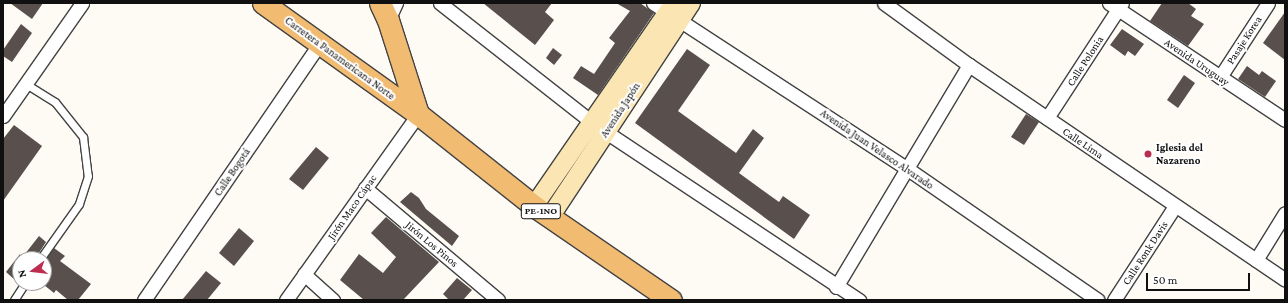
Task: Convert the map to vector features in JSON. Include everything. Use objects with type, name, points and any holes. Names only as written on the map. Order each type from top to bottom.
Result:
[{"type":"main road","name":"Carretera Panamericana Norte","points":[[263,3],[418,114],[542,211],[665,298]]},
{"type":"main road","name":"Carretera Panamericana Norte","points":[[388,9],[418,114]]},
{"type":"street","points":[[3,116],[82,3]]},
{"type":"street","points":[[440,3],[599,127],[836,287],[858,300]]},
{"type":"street","points":[[542,211],[599,127],[668,9],[691,3]]},
{"type":"street","name":"Calle Lima","points":[[884,3],[969,65],[1285,280]]},
{"type":"street","name":"Pasaje Korea","points":[[1220,77],[1268,3]]},
{"type":"street","name":"Avenida Uruguay","points":[[1117,5],[1220,77],[1285,120]]},
{"type":"street","name":"Calle Polonia","points":[[1047,118],[1117,5]]},
{"type":"street","name":"Avenida Juan Velasco Alvarado","points":[[668,9],[905,167],[1098,300]]},
{"type":"street","name":"Calle Bogotá","points":[[144,300],[320,43]]},
{"type":"street","points":[[836,287],[905,167],[969,65]]},
{"type":"street","name":"Jirón Maco Cápac","points":[[286,300],[418,114]]},
{"type":"street","name":"Jirón Los Pinos","points":[[365,188],[498,300]]},
{"type":"street","name":"Calle Ronk Davis","points":[[1114,300],[1175,206]]},
{"type":"street","points":[[1256,260],[1285,213]]},
{"type":"street","points":[[304,274],[333,300]]},
{"type":"lane","points":[[26,84],[56,102],[80,132],[83,137],[88,176],[79,204],[46,251]]},
{"type":"lane","points":[[14,300],[20,291]]},
{"type":"building","points":[[10,3],[43,3],[32,19]]},
{"type":"building","points":[[483,3],[552,3],[545,12],[554,20],[535,45]]},
{"type":"building","points":[[616,3],[640,3],[654,13],[598,95],[573,78],[581,66],[594,74],[615,43],[609,38],[630,11]]},
{"type":"building","points":[[1162,3],[1188,3],[1196,9],[1191,16],[1204,24],[1188,46],[1150,21]]},
{"type":"building","points":[[1285,12],[1285,60],[1263,43]]},
{"type":"building","points":[[21,24],[32,33],[12,62],[3,56],[3,50]]},
{"type":"building","points":[[1122,29],[1144,44],[1135,56],[1128,51],[1125,56],[1110,45]]},
{"type":"building","points":[[553,48],[562,55],[554,65],[546,58]]},
{"type":"building","points":[[687,49],[710,65],[678,111],[736,153],[753,129],[764,138],[739,173],[779,202],[783,196],[810,215],[794,239],[635,123]]},
{"type":"building","points":[[1247,66],[1259,75],[1262,71],[1276,81],[1265,97],[1238,79]]},
{"type":"building","points":[[1184,75],[1195,83],[1178,108],[1167,100]]},
{"type":"building","points":[[1026,114],[1039,122],[1024,145],[1011,137]]},
{"type":"building","points":[[14,125],[42,146],[3,201],[3,139]]},
{"type":"building","points":[[316,147],[329,158],[303,190],[289,179]]},
{"type":"building","points":[[411,192],[419,198],[426,209],[459,236],[452,246],[400,202]]},
{"type":"building","points":[[386,217],[439,262],[403,300],[364,300],[340,280],[359,254],[383,273],[396,257],[371,233]]},
{"type":"building","points":[[239,228],[254,241],[234,266],[219,253]]},
{"type":"building","points":[[39,236],[46,242],[40,251],[27,251]]},
{"type":"building","points":[[54,248],[65,256],[60,261],[91,284],[78,300],[68,300],[56,290],[54,293],[52,291],[52,251]]},
{"type":"building","points":[[12,264],[12,277],[6,272]]},
{"type":"building","points":[[206,271],[221,283],[207,300],[182,300]]},
{"type":"building","points":[[457,278],[472,290],[463,300],[449,300],[443,294]]},
{"type":"place","name":"Iglesia del Nazareno","points":[[1148,154]]}]
